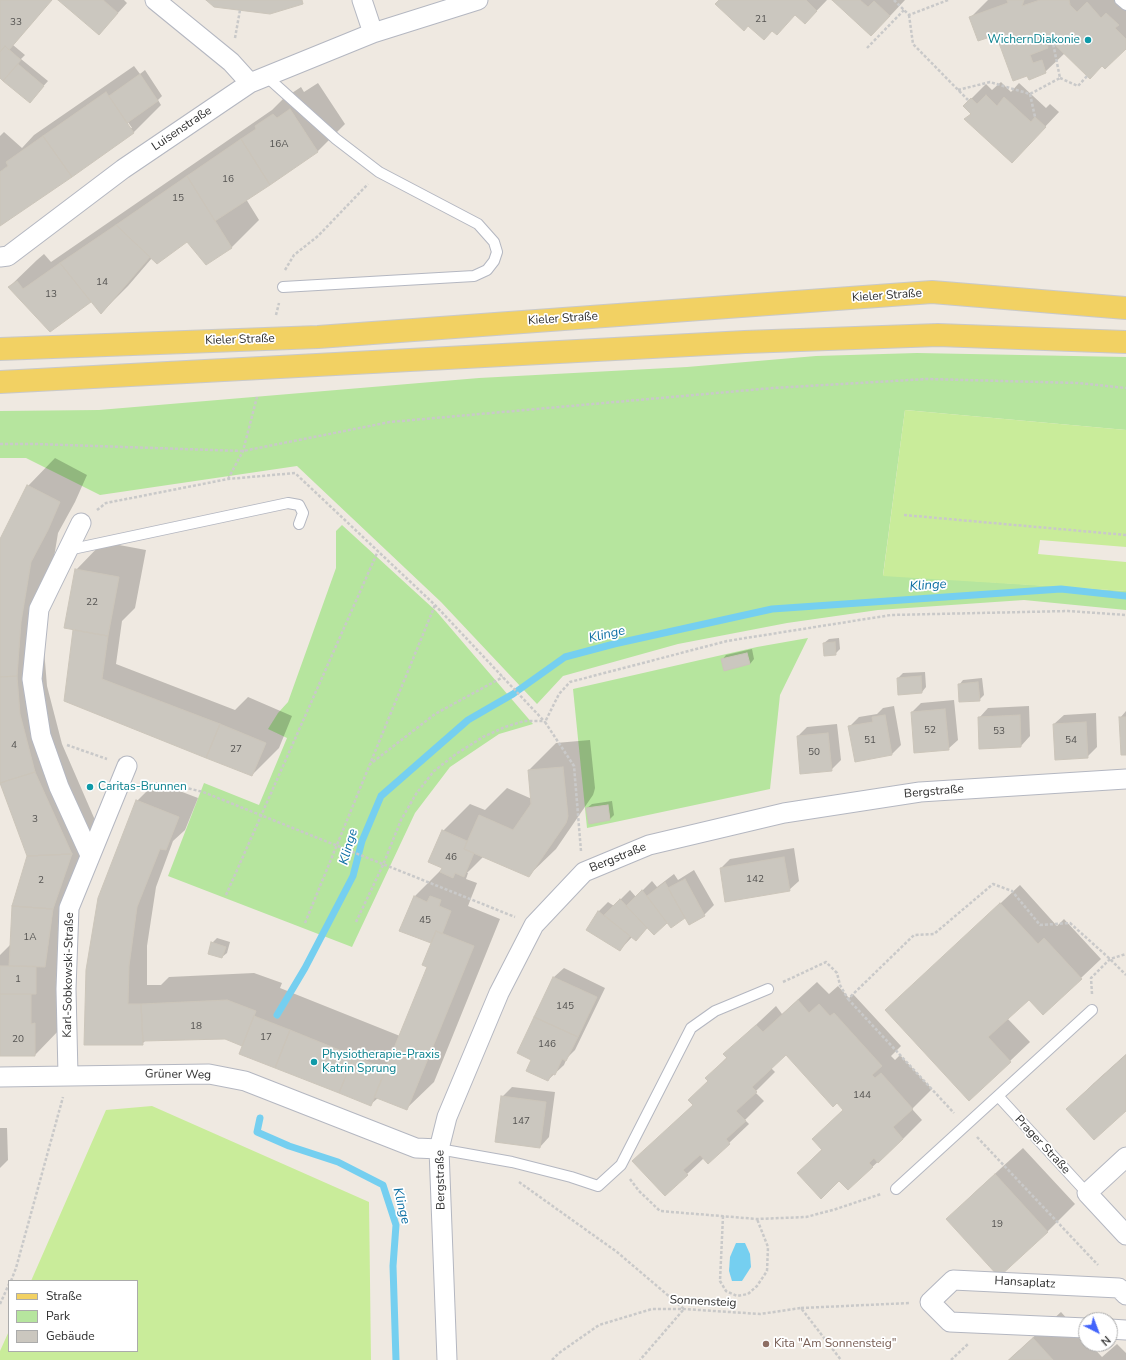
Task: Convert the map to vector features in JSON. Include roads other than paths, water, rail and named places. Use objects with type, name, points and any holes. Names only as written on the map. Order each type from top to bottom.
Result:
[{"type":"main road","name":"Kieler Straße","points":[[0,349],[318,337],[932,292],[1126,308]]},
{"type":"main road","points":[[0,382],[737,343],[938,335],[1126,342]]},
{"type":"street","points":[[155,0],[231,62],[258,80]]},
{"type":"street","points":[[362,0],[373,33]]},
{"type":"street","name":"Luisenstraße","points":[[4,257],[124,169],[258,80],[373,33],[478,0]]},
{"type":"street","points":[[81,523],[39,609],[32,679],[41,736],[59,787],[90,855]]},
{"type":"street","name":"Karl-Sobkowski-Straße","points":[[68,1075],[66,989],[69,908],[127,766]]},
{"type":"street","name":"Bergstraße","points":[[447,1360],[439,1149],[447,1117],[499,993],[534,925],[584,872],[649,845],[784,814],[920,792],[1126,779]]},
{"type":"street","name":"Grüner Weg","points":[[0,1077],[209,1074],[245,1081],[416,1148],[439,1149]]},
{"type":"street","points":[[1087,1193],[1126,1157]]},
{"type":"street","name":"Prager Straße","points":[[1087,1193],[1126,1235]]},
{"type":"street","name":"Hansaplatz","points":[[1078,1328],[950,1322],[930,1302],[953,1280],[1123,1291]]},
{"type":"lane","points":[[1120,0],[1126,5]]},
{"type":"lane","points":[[258,80],[379,172],[478,224],[494,242],[497,252],[494,260],[487,270],[474,276],[283,288]]},
{"type":"lane","points":[[68,550],[288,503],[299,505],[303,513],[299,524]]},
{"type":"lane","points":[[439,1149],[512,1162],[598,1186],[621,1165],[691,1028],[715,1011],[768,989]]},
{"type":"lane","points":[[896,1188],[1092,1010]]},
{"type":"lane","name":"Prager Straße","points":[[998,1096],[1087,1193]]},
{"type":"water","points":[[736,1243],[745,1243],[750,1254],[751,1267],[742,1281],[732,1281],[729,1271],[730,1257]]},
{"type":"waterway","name":"Klinge","points":[[277,1015],[305,968],[353,876],[362,841],[381,796],[468,720],[513,694],[565,657],[614,644],[772,609],[1061,589],[1126,596]]},
{"type":"waterway","name":"Klinge","points":[[260,1118],[257,1132],[289,1146],[338,1162],[383,1185],[396,1225],[393,1266],[396,1360]]},
{"type":"place","name":"WichernDiakonie","points":[[1088,40]]},
{"type":"place","name":"Caritas-Brunnen","points":[[90,787]]},
{"type":"place","name":"Physiotherapie-Praxis Katrin Sprung","points":[[314,1062]]},
{"type":"place","name":"Kita \"Am Sonnensteig\"","points":[[766,1344]]}]
